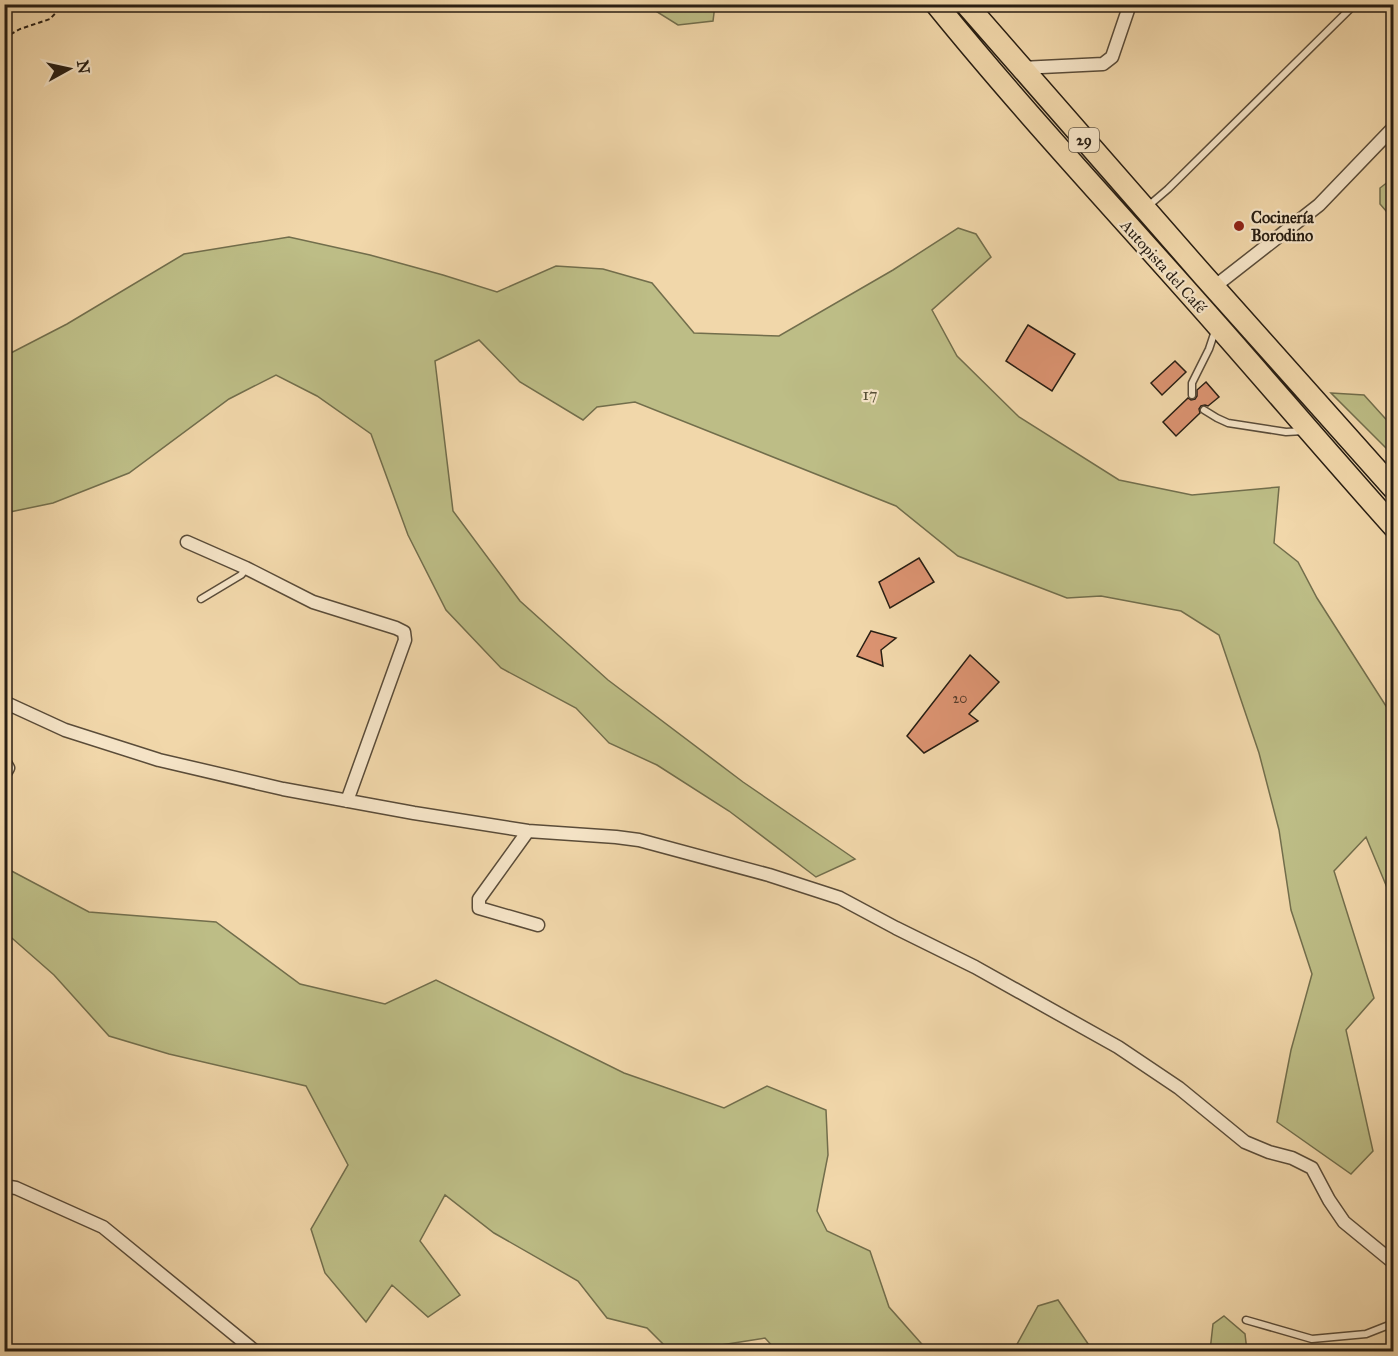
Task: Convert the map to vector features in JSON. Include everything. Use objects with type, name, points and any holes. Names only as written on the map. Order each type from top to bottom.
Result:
[{"type":"highway","name":"Autopista del Café","points":[[936,4],[1100,195],[1394,527]]},
{"type":"highway","name":"Autopista del Café","points":[[966,4],[1394,489]]},
{"type":"street","points":[[1021,68],[1103,64],[1112,57],[1130,4]]},
{"type":"street","points":[[1214,287],[1319,205],[1394,127]]},
{"type":"street","points":[[187,542],[246,568],[313,602],[404,632],[405,640],[347,801]]},
{"type":"street","points":[[4,702],[65,730],[159,760],[283,789],[347,801],[528,831],[639,840],[769,875],[840,898],[975,967],[1118,1047],[1179,1089],[1245,1142],[1292,1158],[1312,1168],[1329,1200],[1344,1221],[1394,1263]]},
{"type":"street","points":[[4,761],[8,768],[4,775]]},
{"type":"street","points":[[528,831],[479,899],[479,908],[538,925]]},
{"type":"street","points":[[4,1185],[16,1188],[104,1227],[256,1352]]},
{"type":"lane","points":[[1145,209],[1356,4]]},
{"type":"lane","points":[[1192,395],[1192,383],[1209,349],[1217,325]]},
{"type":"lane","points":[[1204,410],[1228,423],[1286,432],[1308,431]]},
{"type":"lane","points":[[201,599],[240,575],[246,568]]},
{"type":"lane","points":[[1246,1320],[1312,1339],[1366,1334],[1394,1323]]},
{"type":"path","points":[[4,38],[20,29],[50,20],[64,4]]},
{"type":"green space","points":[[646,5],[715,5],[713,21],[678,25]]},
{"type":"green space","points":[[1393,178],[1393,219],[1380,204],[1380,188]]},
{"type":"green space","name":"17","points":[[958,228],[976,234],[991,257],[932,310],[957,356],[1019,417],[1119,480],[1192,495],[1279,487],[1274,543],[1298,562],[1317,598],[1393,717],[1393,902],[1366,837],[1334,871],[1374,998],[1346,1030],[1373,1151],[1351,1174],[1277,1122],[1291,1050],[1312,974],[1291,910],[1279,830],[1259,753],[1219,635],[1181,611],[1101,596],[1067,598],[958,556],[896,506],[635,402],[597,407],[583,420],[520,382],[479,340],[435,361],[453,511],[520,601],[608,680],[743,782],[855,859],[816,877],[729,811],[657,765],[609,743],[576,708],[501,668],[446,610],[408,535],[371,434],[317,396],[276,375],[229,399],[129,473],[53,503],[5,513],[5,356],[67,324],[184,254],[289,237],[370,255],[497,292],[556,266],[603,269],[652,283],[694,333],[779,336],[893,270]]},
{"type":"green space","points":[[1331,393],[1364,395],[1393,427],[1393,455]]},
{"type":"green space","points":[[4,867],[89,912],[216,922],[300,984],[385,1004],[436,980],[624,1073],[724,1108],[767,1086],[826,1110],[828,1155],[817,1211],[827,1231],[870,1251],[889,1307],[928,1351],[777,1351],[765,1338],[715,1346],[713,1351],[666,1351],[667,1348],[647,1328],[607,1318],[578,1281],[494,1233],[445,1195],[420,1241],[460,1295],[428,1317],[392,1285],[366,1322],[325,1273],[311,1229],[348,1165],[306,1086],[169,1054],[109,1036],[54,975],[5,932]]},
{"type":"green space","points":[[1058,1300],[1093,1351],[987,1351],[1016,1346],[1038,1306]]},
{"type":"green space","points":[[1224,1316],[1245,1334],[1247,1351],[1210,1351],[1213,1324]]},
{"type":"building","points":[[1028,325],[1075,354],[1052,391],[1006,361]]},
{"type":"building","points":[[1175,361],[1186,372],[1162,395],[1151,383]]},
{"type":"building","points":[[1206,382],[1219,397],[1208,406],[1201,406],[1200,413],[1176,436],[1163,422],[1188,398],[1195,399],[1197,390]]},
{"type":"building","points":[[919,558],[934,582],[890,608],[879,582]]},
{"type":"building","points":[[871,631],[896,638],[881,650],[883,666],[857,656]]},
{"type":"building","points":[[970,655],[999,682],[969,714],[978,721],[924,753],[907,736]]},
{"type":"place","name":"Cocinería Borodino","points":[[1239,226]]}]
